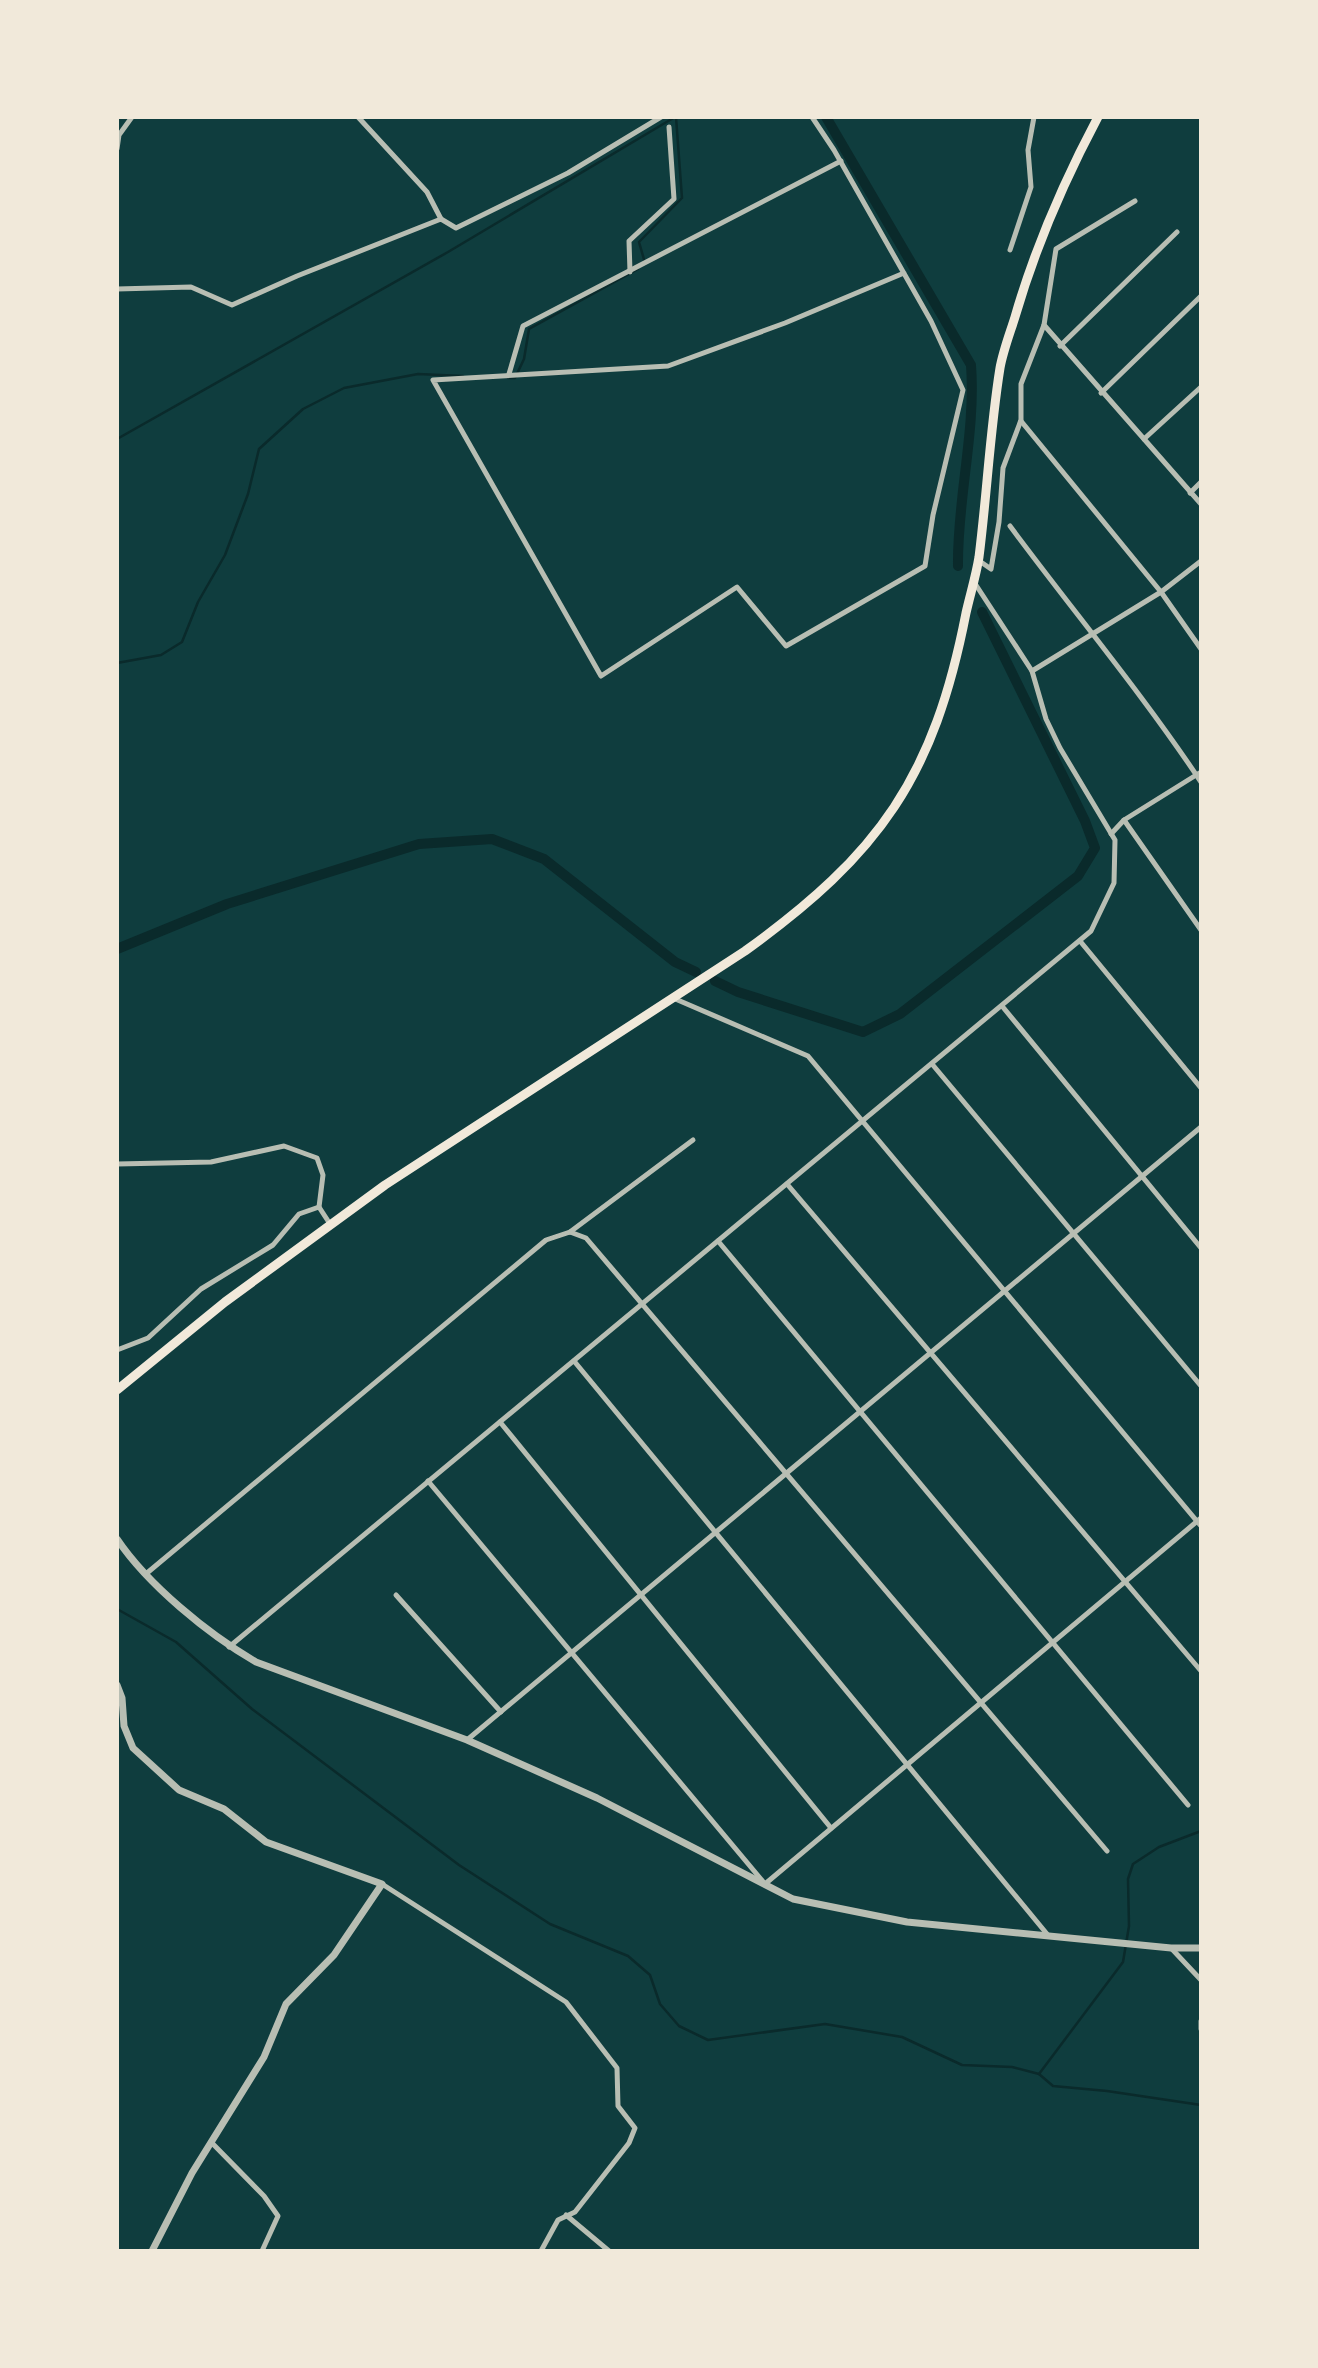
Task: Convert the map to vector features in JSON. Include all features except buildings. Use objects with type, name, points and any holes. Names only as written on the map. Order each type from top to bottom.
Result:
[{"type":"highway","points":[[117,1390],[225,1302],[330,1224],[796,914],[839,876],[891,815],[919,769],[934,735],[957,660],[978,560],[1001,365],[1032,259],[1097,117]]},
{"type":"street","points":[[117,149],[119,135],[132,117]]},
{"type":"street","points":[[358,117],[427,192],[441,219],[456,228],[568,173],[661,117]]},
{"type":"street","points":[[812,117],[841,161],[931,321],[963,390],[933,515],[925,566],[786,646],[737,587],[601,676],[433,380],[668,366],[785,323],[904,274]]},
{"type":"street","points":[[1010,250],[1031,187],[1028,150],[1034,117]]},
{"type":"street","points":[[630,272],[629,241],[674,199],[668,127]]},
{"type":"street","points":[[509,374],[523,326],[841,161]]},
{"type":"street","points":[[978,560],[990,569],[999,523],[1003,468],[1021,421],[1021,384],[1044,325],[1056,249],[1135,201]]},
{"type":"street","points":[[117,289],[191,287],[232,305],[441,219]]},
{"type":"street","points":[[1060,346],[1177,232]]},
{"type":"street","points":[[1101,393],[1201,296]]},
{"type":"street","points":[[1044,325],[1201,504]]},
{"type":"street","points":[[1144,439],[1201,387]]},
{"type":"street","points":[[1021,421],[1161,592],[1201,649]]},
{"type":"street","points":[[1190,493],[1201,482]]},
{"type":"street","points":[[1010,526],[1199,774],[1201,782]]},
{"type":"street","points":[[1032,671],[1161,592],[1201,561]]},
{"type":"street","points":[[229,1647],[1091,932],[1114,883],[1115,840],[1060,748],[1046,719],[1032,671],[973,580]]},
{"type":"street","points":[[1111,834],[1124,820],[1199,774]]},
{"type":"street","points":[[1124,820],[1201,929]]},
{"type":"street","points":[[1080,941],[1201,1088]]},
{"type":"street","points":[[673,998],[808,1056],[1199,1522],[765,1884]]},
{"type":"street","points":[[1002,1006],[1201,1248]]},
{"type":"street","points":[[932,1064],[1201,1386]]},
{"type":"street","points":[[467,1740],[1201,1127]]},
{"type":"street","points":[[147,1573],[546,1240],[570,1232],[693,1140]]},
{"type":"street","points":[[117,1164],[211,1162],[284,1146],[317,1158],[323,1175],[318,1207],[330,1224]]},
{"type":"street","points":[[787,1184],[1201,1671]]},
{"type":"street","points":[[117,1350],[148,1338],[201,1289],[273,1245],[299,1214],[318,1207]]},
{"type":"street","points":[[570,1232],[586,1238],[1107,1851]]},
{"type":"street","points":[[718,1241],[1188,1805]]},
{"type":"street","points":[[574,1361],[1047,1934]]},
{"type":"street","points":[[500,1422],[643,1594],[831,1828]]},
{"type":"street","points":[[428,1481],[765,1884]]},
{"type":"street","points":[[117,1539],[183,1611],[229,1647],[256,1662],[467,1740],[597,1798],[793,1899],[907,1922],[1171,1948],[1201,1948]]},
{"type":"street","points":[[397,1595],[501,1712]]},
{"type":"street","points":[[117,1685],[122,1698],[124,1726],[133,1748],[179,1790],[224,1809],[266,1842],[382,1884],[566,2002],[617,2068],[618,2106],[635,2129],[629,2143],[575,2212],[558,2220],[541,2251]]},
{"type":"street","points":[[152,2251],[211,2142],[264,2057],[286,2004],[334,1955],[382,1884]]},
{"type":"street","points":[[1171,1948],[1201,1980]]},
{"type":"street","points":[[1201,2021],[1201,2029]]},
{"type":"street","points":[[211,2142],[264,2196],[278,2216],[262,2251]]},
{"type":"street","points":[[565,2215],[609,2251]]},
{"type":"waterway","points":[[117,439],[448,252],[675,117]]},
{"type":"waterway","points":[[645,263],[639,242],[682,198],[676,117]]},
{"type":"waterway","points":[[826,117],[971,365],[971,415],[960,516],[958,566]]},
{"type":"waterway","points":[[508,378],[515,378],[524,359],[529,329],[638,269]]},
{"type":"waterway","points":[[117,663],[161,655],[182,642],[198,602],[225,555],[248,494],[259,449],[303,409],[344,388],[418,374],[463,376]]},
{"type":"waterway","points":[[715,981],[738,992],[863,1032],[900,1014],[1078,876],[1095,848],[1085,821],[982,612]]},
{"type":"waterway","points":[[117,949],[227,904],[419,844],[492,839],[544,859],[675,962],[696,972]]},
{"type":"waterway","points":[[117,1609],[176,1642],[252,1709],[459,1865],[550,1924],[628,1956],[650,1975],[660,2004],[679,2026],[708,2040],[825,2024],[902,2037],[962,2065],[1012,2067],[1039,2074],[1053,2086],[1201,2105]]},
{"type":"waterway","points":[[1039,2074],[1123,1962],[1129,1926],[1128,1879],[1133,1864],[1159,1847],[1201,1831]]}]
